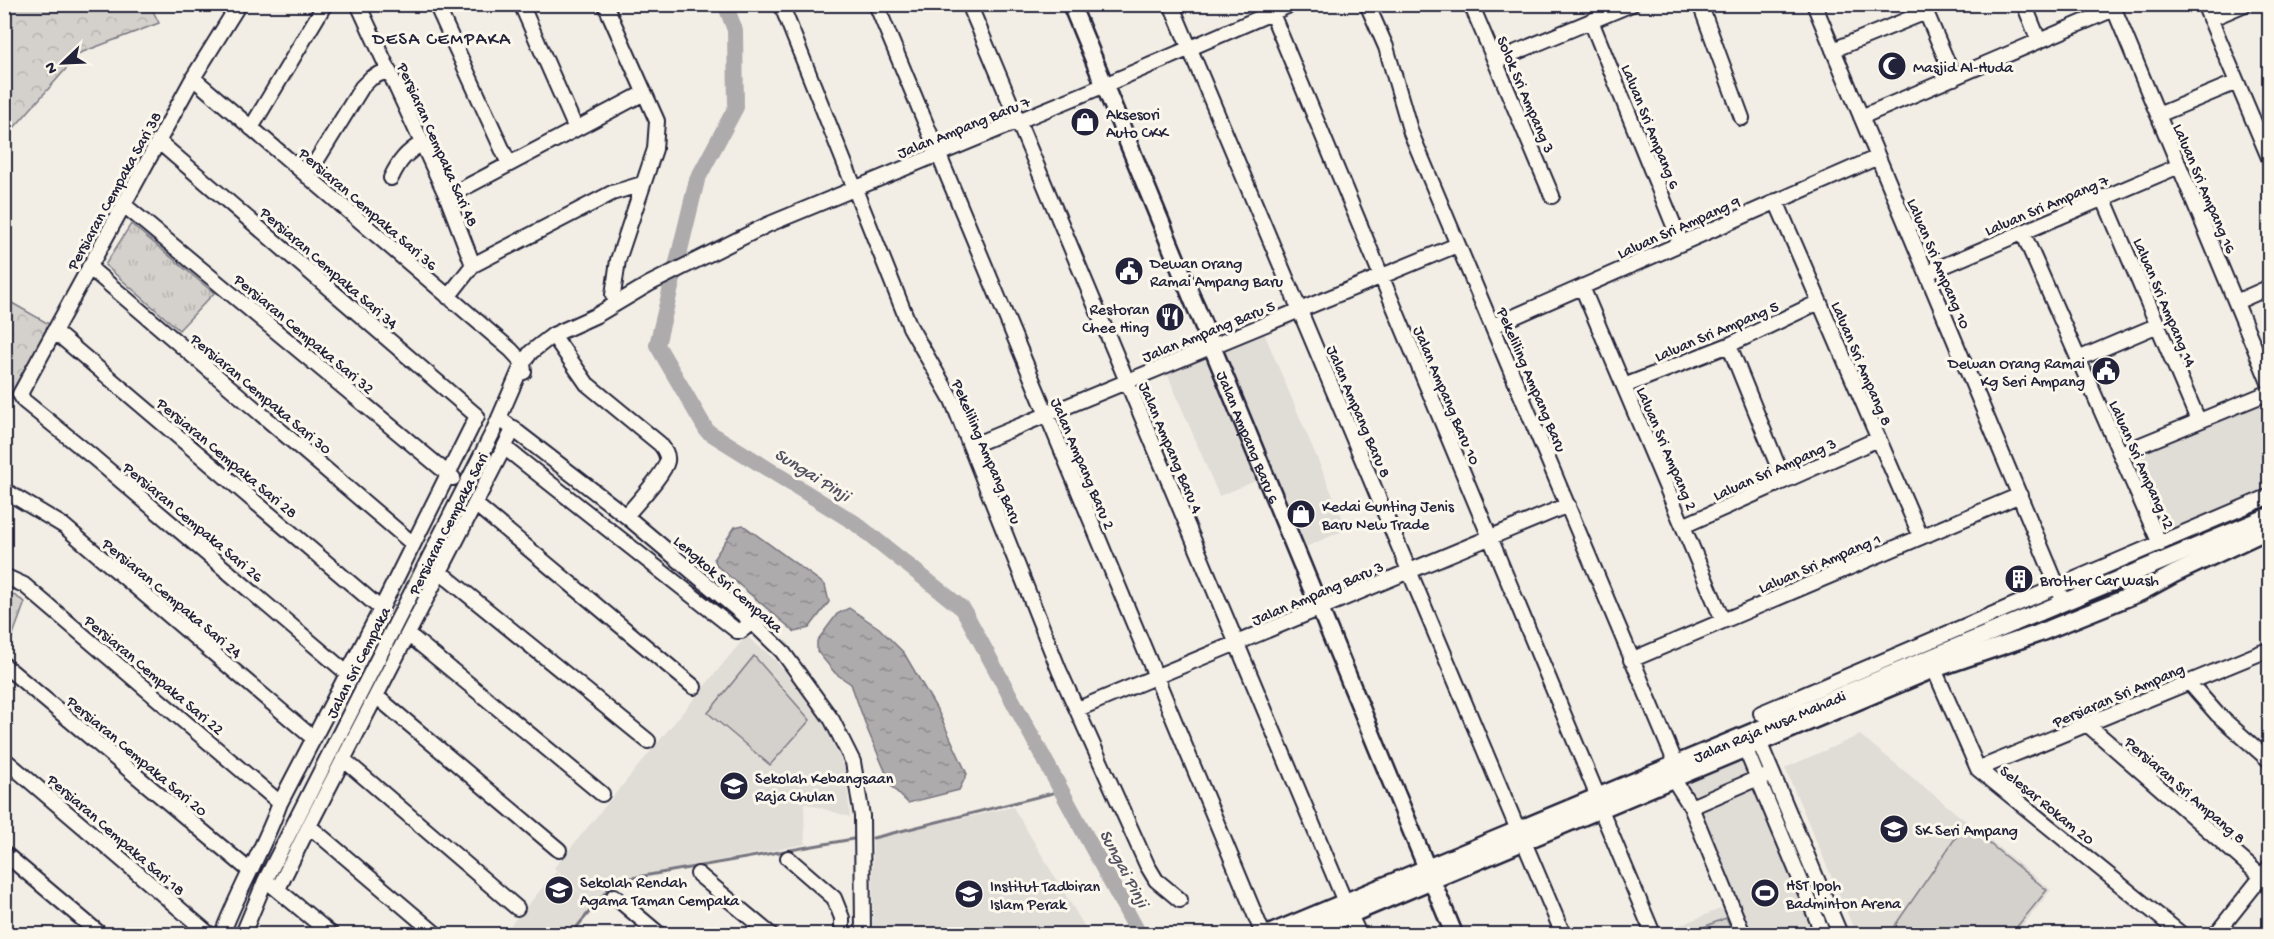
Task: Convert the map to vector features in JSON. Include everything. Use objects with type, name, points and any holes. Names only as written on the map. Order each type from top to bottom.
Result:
[{"type":"main road","name":"Jalan Ampang Baru 6","points":[[1071,4],[1454,934]]},
{"type":"main road","name":"Jalan Raja Musa Mahadi","points":[[1751,743],[2063,599],[2270,516]]},
{"type":"main road","name":"Jalan Raja Musa Mahadi","points":[[1269,934],[1348,909],[1675,772],[1934,669],[2082,616],[2141,592],[2270,529]]},
{"type":"main road","points":[[2063,599],[2074,611],[2174,574]]},
{"type":"main road","points":[[1934,669],[2061,614],[2063,599]]},
{"type":"main road","name":"Jalan Raja Musa Mahadi","points":[[1304,934],[1348,909]]},
{"type":"street","name":"Persiaran Cempaka Sari 38","points":[[20,394],[193,78],[239,4]]},
{"type":"street","points":[[251,128],[325,4]]},
{"type":"street","name":"Persiaran Cempaka Sari 48","points":[[358,4],[447,197],[473,265]]},
{"type":"street","points":[[436,4],[509,164]]},
{"type":"street","points":[[521,4],[576,129]]},
{"type":"street","points":[[604,4],[657,122],[654,149],[618,260],[613,295],[616,303]]},
{"type":"street","name":"Pekeliling Ampang Baru","points":[[781,4],[910,327],[952,400],[1033,607],[1147,865],[1156,880],[1180,900]]},
{"type":"street","name":"Jalan Ampang Baru 2","points":[[876,4],[1263,934]]},
{"type":"street","name":"Jalan Ampang Baru 4","points":[[969,4],[1359,934]]},
{"type":"street","name":"Jalan Ampang Baru 8","points":[[1171,4],[1563,934]]},
{"type":"street","name":"Jalan Ampang Baru 7","points":[[649,284],[751,233],[856,187],[1104,86],[1270,9],[1292,4]]},
{"type":"street","name":"Pekeliling Ampang Baru","points":[[1367,4],[1386,47],[1411,133],[1568,505],[1743,934]]},
{"type":"street","name":"Solok Sri Ampang 3","points":[[1471,4],[1552,196]]},
{"type":"street","points":[[1495,61],[1632,4]]},
{"type":"street","points":[[1700,4],[1742,118]]},
{"type":"street","name":"Laluan Sri Ampang 10","points":[[1814,4],[2063,599]]},
{"type":"street","points":[[2024,4],[2039,41]]},
{"type":"street","points":[[2204,4],[2270,160]]},
{"type":"street","points":[[2210,19],[2245,4]]},
{"type":"street","points":[[1861,117],[2113,7]]},
{"type":"street","name":"Laluan Sri Ampang 16","points":[[2113,7],[2270,385]]},
{"type":"street","points":[[1833,50],[1924,8],[1953,78]]},
{"type":"street","name":"Jalan Ampang Baru 10","points":[[1270,9],[1651,929]]},
{"type":"street","name":"Laluan Sri Ampang 6","points":[[1592,21],[1682,243]]},
{"type":"street","points":[[307,176],[362,87],[371,78],[388,70]]},
{"type":"street","name":"Persiaran Cempaka Sari 36","points":[[193,78],[511,350],[523,363]]},
{"type":"street","points":[[2158,115],[2237,82]]},
{"type":"street","points":[[447,197],[644,93]]},
{"type":"street","name":"Persiaran Cempaka Sari 34","points":[[158,141],[476,414],[476,419],[448,474]]},
{"type":"street","points":[[391,178],[399,161],[422,143]]},
{"type":"street","name":"Laluan Sri Ampang 9","points":[[1492,326],[1878,157]]},
{"type":"street","name":"Laluan Sri Ampang 7","points":[[1926,273],[2179,166]]},
{"type":"street","points":[[448,297],[473,265],[612,193],[642,184]]},
{"type":"street","name":"Laluan Sri Ampang 14","points":[[2103,197],[2198,420]]},
{"type":"street","name":"Laluan Sri Ampang 8","points":[[1776,201],[1921,537]]},
{"type":"street","name":"Persiaran Cempaka Sari 32","points":[[124,205],[465,486]]},
{"type":"street","name":"Laluan Sri Ampang 12","points":[[2023,232],[2160,544]]},
{"type":"street","name":"Jalan Ampang Baru 5","points":[[971,446],[1457,245]]},
{"type":"street","name":"Persiaran Cempaka Sari 30","points":[[89,267],[413,544]]},
{"type":"street","name":"Jalan Sri Cempaka","points":[[502,412],[538,357],[555,342],[649,284]]},
{"type":"street","name":"Laluan Sri Ampang 2","points":[[1582,287],[1723,621]]},
{"type":"street","points":[[2236,302],[2270,287]]},
{"type":"street","name":"Laluan Sri Ampang 5","points":[[1624,386],[1729,345],[1819,302]]},
{"type":"street","points":[[2078,359],[2158,325]]},
{"type":"street","name":"Persiaran Cempaka Sari 28","points":[[54,331],[381,609]]},
{"type":"street","points":[[555,342],[587,384],[660,444],[667,457],[663,470],[626,516]]},
{"type":"street","name":"Jalan Sri Cempaka","points":[[243,934],[265,881],[502,412],[506,398],[523,363],[531,352],[555,342]]},
{"type":"street","points":[[1729,345],[1784,481]]},
{"type":"street","points":[[523,363],[525,371],[523,380]]},
{"type":"street","points":[[2121,453],[2270,392]]},
{"type":"street","name":"Persiaran Cempaka Sari 26","points":[[20,394],[24,401],[348,674]]},
{"type":"street","name":"Lengkok Sri Cempaka","points":[[502,412],[514,428],[626,516],[752,622],[782,651],[832,720],[853,762],[862,816],[863,934]]},
{"type":"street","name":"Persiaran Cempaka Sari","points":[[278,889],[514,428]]},
{"type":"street","name":"Laluan Sri Ampang 3","points":[[1683,526],[1878,440]]},
{"type":"street","points":[[504,447],[737,631],[741,631],[752,622]]},
{"type":"street","points":[[222,934],[271,829],[280,803],[348,674],[448,474]]},
{"type":"street","name":"Persiaran Cempaka Sari 24","points":[[4,490],[64,526],[313,738]]},
{"type":"street","name":"Laluan Sri Ampang 1","points":[[1631,660],[2020,495]]},
{"type":"street","points":[[1761,713],[2063,599],[2160,544],[2270,496]]},
{"type":"street","points":[[475,504],[694,687]]},
{"type":"street","name":"Jalan Ampang Baru 3","points":[[1078,709],[1568,505]]},
{"type":"street","points":[[440,572],[648,741]]},
{"type":"street","name":"Persiaran Cempaka Sari 22","points":[[4,576],[24,585],[280,803]]},
{"type":"street","points":[[408,634],[602,794]]},
{"type":"street","name":"Persiaran Sri Ampang","points":[[1978,769],[2088,726],[2270,649]]},
{"type":"street","name":"Persiaran Cempaka Sari 20","points":[[4,665],[250,871]]},
{"type":"street","name":"Selesar Rokam 20","points":[[1934,669],[1978,769],[2181,934]]},
{"type":"street","points":[[2190,682],[2217,714],[2270,762]]},
{"type":"street","points":[[376,696],[559,850]]},
{"type":"street","name":"Persiaran Sri Ampang 8","points":[[2088,726],[2266,872]]},
{"type":"street","points":[[1751,743],[1758,778],[1823,934]]},
{"type":"street","points":[[1751,743],[1786,806],[1840,934]]},
{"type":"street","name":"Persiaran Cempaka Sari 18","points":[[4,759],[209,934]]},
{"type":"street","points":[[343,759],[518,908]]},
{"type":"street","points":[[1691,807],[1765,776],[1772,781],[1786,806]]},
{"type":"street","points":[[309,826],[436,934]]},
{"type":"street","points":[[4,854],[100,934]]},
{"type":"street","points":[[788,858],[834,898],[842,918],[842,934]]},
{"type":"street","points":[[2216,934],[2266,872]]},
{"type":"street","points":[[698,874],[770,934]]},
{"type":"street","points":[[265,881],[278,889],[331,934]]},
{"type":"street","points":[[614,896],[659,934]]},
{"type":"shaded area","points":[[1264,333],[1347,529],[1294,552],[1263,478],[1219,496],[1167,373]]},
{"type":"shaded area","points":[[2269,392],[2269,497],[2160,544],[2122,454]]},
{"type":"shaded area","name":"Sekolah Kebangsaan Raja Chulan","points":[[746,636],[773,658],[818,709],[845,769],[850,817],[804,803],[805,844],[618,880],[573,934],[503,934],[556,872],[593,905],[554,868]]},
{"type":"shaded area","name":"SK Seri Ampang","points":[[1860,735],[2051,890],[2016,934],[1856,934],[1785,768]]},
{"type":"shaded area","points":[[1753,753],[1827,934],[1740,934],[1678,784]]},
{"type":"shaded area","name":"Institut Tadbiran Islam Perak","points":[[1013,807],[1089,934],[873,934],[873,838]]},
{"type":"shaded area","points":[[1725,907],[1736,934],[1658,934]]},
{"type":"green space","points":[[5,4],[150,5],[159,23],[80,53],[5,138]]},
{"type":"green space","points":[[131,224],[214,293],[179,330],[105,265]]},
{"type":"green space","points":[[5,299],[49,324],[5,414]]},
{"type":"green space","points":[[4,589],[25,602],[5,652]]},
{"type":"green space","points":[[754,656],[810,720],[770,765],[708,713]]},
{"type":"green space","points":[[1965,824],[2047,890],[2011,934],[1889,934]]},
{"type":"green space","points":[[1726,918],[1733,934],[1686,934]]},
{"type":"water","points":[[743,525],[825,585],[829,602],[809,628],[795,632],[717,566],[714,558],[735,527]]},
{"type":"water","points":[[849,608],[879,628],[904,653],[938,711],[967,774],[959,790],[908,803],[892,787],[851,684],[835,673],[817,651],[817,641],[837,614]]},
{"type":"waterway","name":"Sungai Pinji","points":[[725,4],[735,30],[736,107],[697,180],[657,345],[707,431],[855,523],[963,609],[1139,934]]},
{"type":"waterway","points":[[873,838],[1061,791]]},
{"type":"waterway","points":[[571,934],[615,881],[853,839]]},
{"type":"place","name":"Masjid Al-Huda","points":[[1892,66]]},
{"type":"place","name":"Aksesori Auto CKK","points":[[1085,122]]},
{"type":"place","name":"Dewan Orang Ramai Ampang Baru","points":[[1129,271]]},
{"type":"place","name":"Restoran Chee Hing","points":[[1170,317]]},
{"type":"place","name":"Dewan Orang Ramai Kg Seri Ampang","points":[[2106,371]]},
{"type":"place","name":"Kedai Gunting Jenis Baru New Trade","points":[[1301,514]]},
{"type":"place","name":"Brother Car Wash","points":[[2019,579]]},
{"type":"place","name":"Sekolah Kebangsaan Raja Chulan","points":[[734,786]]},
{"type":"place","name":"SK Seri Ampang","points":[[1894,829]]},
{"type":"place","name":"Sekolah Rendah Agama Taman Cempaka","points":[[559,890]]},
{"type":"place","name":"HST Ipoh Badminton Arena","points":[[1765,893]]},
{"type":"place","name":"Institut Tadbiran Islam Perak","points":[[969,894]]},
{"type":"district","name":"DESA CEMPAKA","points":[[442,38]]}]
